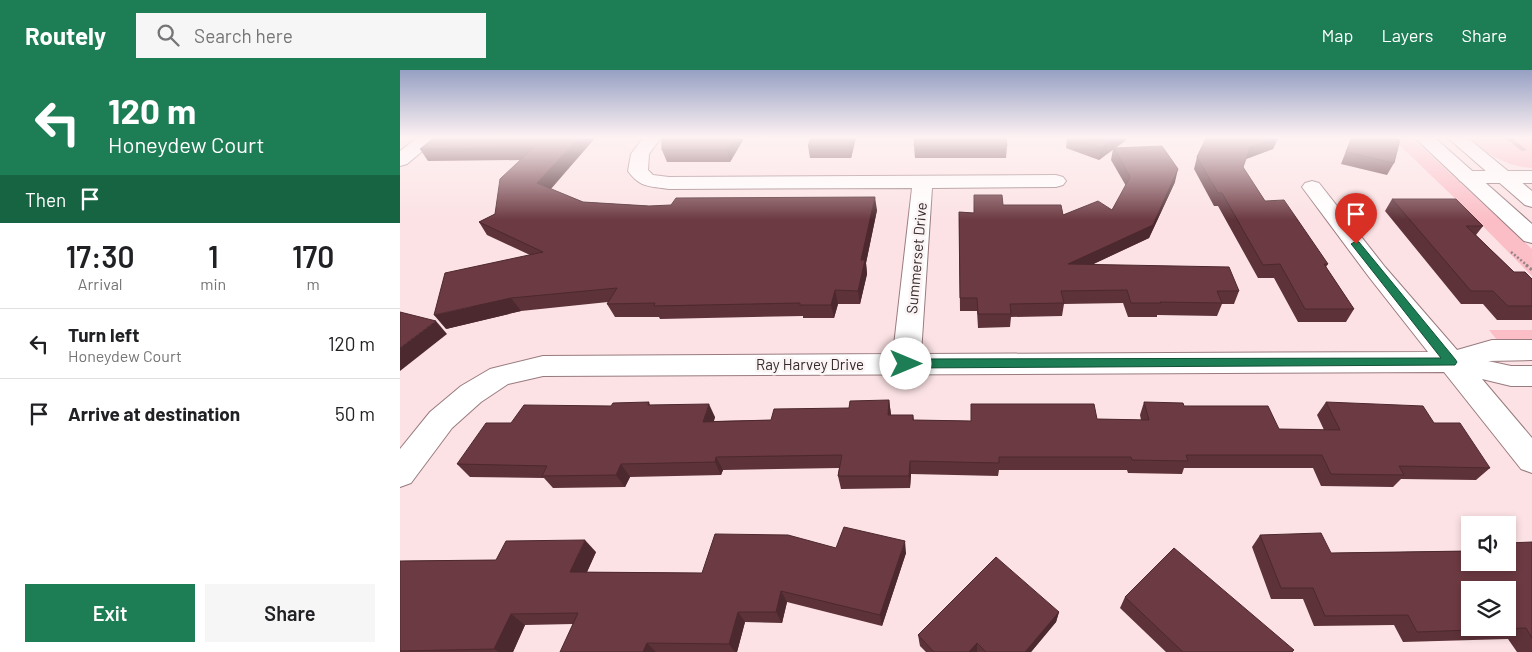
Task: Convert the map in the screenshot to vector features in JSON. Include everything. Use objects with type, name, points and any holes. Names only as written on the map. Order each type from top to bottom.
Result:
[{"type":"street","points":[[639,165],[638,170],[647,180],[669,183],[1056,181]]},
{"type":"street","points":[[1454,165],[1532,236]]},
{"type":"street","points":[[1490,165],[1532,201]]},
{"type":"street","points":[[1467,177],[1532,178]]},
{"type":"street","name":"Summerset Drive","points":[[906,364],[923,182]]},
{"type":"street","points":[[1312,187],[1377,272],[1532,460]]},
{"type":"street","name":"Ray Harvey Drive","points":[[1451,362],[1492,350],[1532,350]]},
{"type":"street","name":"Ray Harvey Drive","points":[[400,473],[440,420],[471,394],[500,376],[543,366],[1451,362],[1511,376],[1532,376]]},
{"type":"shaded area","points":[[1420,165],[1441,165],[1532,249],[1532,276]]},
{"type":"shaded area","points":[[1515,165],[1532,165],[1532,168]]},
{"type":"shaded area","points":[[1489,330],[1532,330],[1532,340],[1497,340]]},
{"type":"building","points":[[515,165],[554,165],[537,183],[583,202],[649,206],[671,205],[676,198],[875,197],[861,260],[865,260],[858,291],[835,290],[831,305],[800,305],[800,303],[654,306],[655,303],[607,304],[617,288],[511,298],[434,315],[445,273],[543,252],[479,222],[495,214],[500,179]]},
{"type":"building","points":[[1123,165],[1175,165],[1178,169],[1153,225],[1068,264],[1229,267],[1239,291],[1217,291],[1222,303],[1131,303],[1127,290],[1061,291],[1064,303],[1010,304],[1011,314],[978,314],[977,298],[960,298],[959,212],[974,213],[974,195],[1002,195],[1003,205],[1061,205],[1063,215],[1098,201],[1112,210],[1130,177]]},
{"type":"building","points":[[1202,165],[1244,165],[1265,201],[1284,200],[1328,264],[1324,264],[1354,309],[1305,309],[1280,264],[1263,265],[1222,193],[1218,193]]},
{"type":"building","points":[[1392,199],[1456,199],[1483,226],[1466,226],[1514,272],[1525,272],[1532,279],[1532,306],[1508,306],[1493,291],[1471,291]]},
{"type":"building","points":[[400,312],[436,321],[400,348]]},
{"type":"building","points":[[889,400],[888,415],[913,415],[913,420],[971,421],[971,404],[1094,404],[1097,419],[1149,420],[1144,402],[1183,403],[1184,406],[1268,406],[1279,429],[1340,430],[1326,402],[1423,406],[1434,423],[1460,423],[1490,468],[1399,466],[1404,475],[1331,474],[1322,455],[1186,455],[1188,461],[1132,460],[1131,457],[999,457],[999,463],[910,461],[909,476],[838,476],[842,455],[716,457],[715,462],[621,464],[616,475],[542,476],[547,466],[457,464],[486,423],[511,423],[524,405],[611,406],[613,403],[649,402],[648,405],[709,404],[703,422],[771,420],[774,409],[849,408],[850,401]]},
{"type":"building","points":[[844,527],[905,541],[880,615],[781,591],[776,612],[738,612],[729,644],[647,643],[643,652],[560,652],[578,613],[511,614],[494,649],[400,651],[400,561],[496,560],[506,541],[585,540],[570,572],[702,573],[715,534],[788,535],[836,548]]},
{"type":"building","points":[[1321,533],[1331,553],[1461,551],[1461,571],[1516,571],[1516,543],[1532,542],[1532,638],[1526,628],[1516,628],[1516,581],[1461,581],[1461,630],[1417,632],[1408,615],[1325,616],[1313,588],[1281,588],[1260,535]]},
{"type":"building","points":[[1174,548],[1294,650],[1292,652],[1183,652],[1125,597]]},
{"type":"building","points":[[996,557],[1059,612],[1025,652],[986,652],[977,643],[969,652],[934,652],[918,635]]},
{"type":"route","points":[[906,364],[1451,362],[1356,244]]}]
